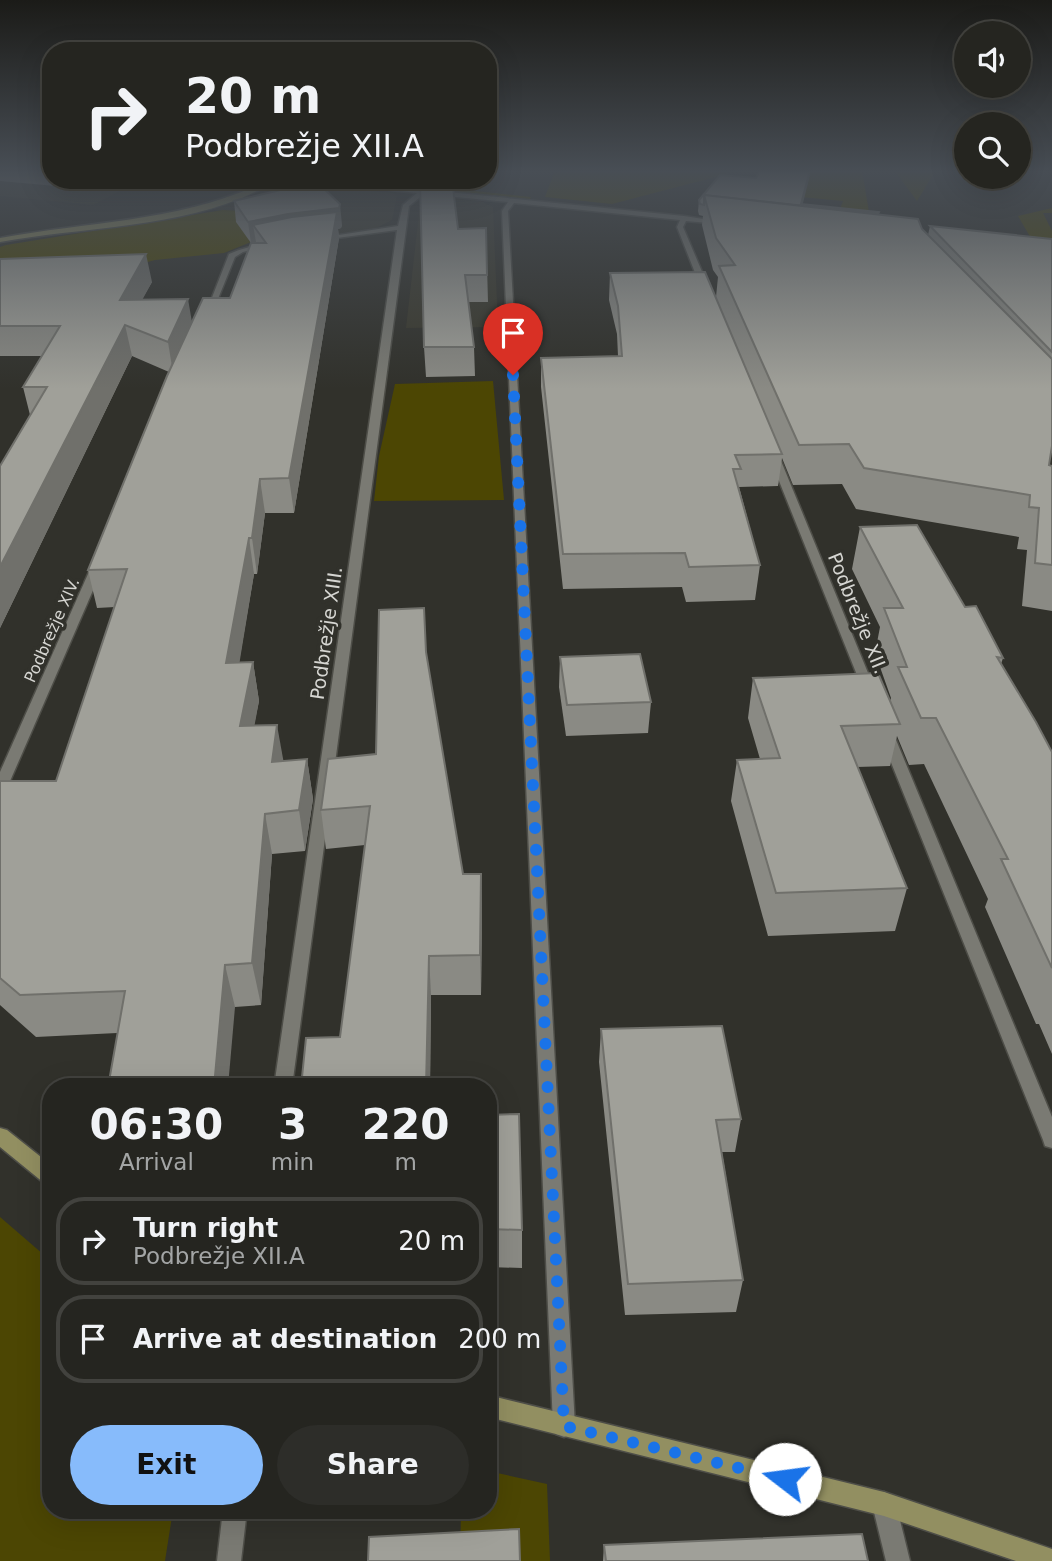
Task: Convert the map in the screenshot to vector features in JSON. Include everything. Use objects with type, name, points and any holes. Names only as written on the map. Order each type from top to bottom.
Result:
[{"type":"street","points":[[202,326],[232,257],[251,248],[278,243]]},
{"type":"street","name":"Podbrežje XIII.","points":[[284,1078],[399,243]]},
{"type":"street","points":[[507,243],[564,1426]]},
{"type":"street","points":[[687,243],[712,304]]},
{"type":"street","name":"Podbrežje XII.","points":[[769,445],[874,703]]},
{"type":"street","name":"Podbrežje XIV.","points":[[0,788],[100,560]]},
{"type":"street","points":[[884,728],[1052,1140]]},
{"type":"street","points":[[0,1136],[42,1170]]},
{"type":"street","points":[[497,1408],[687,1453],[884,1504],[1052,1561]]},
{"type":"street","points":[[884,1504],[898,1561]]},
{"type":"street","points":[[229,1561],[234,1519]]},
{"type":"shaded area","points":[[249,243],[224,253],[155,260],[118,270],[0,276],[0,247]]},
{"type":"shaded area","points":[[416,243],[494,243],[498,327],[406,328]]},
{"type":"shaded area","points":[[493,381],[504,500],[374,501],[379,456],[395,384]]},
{"type":"shaded area","points":[[0,1217],[42,1253],[42,1519],[172,1519],[165,1561],[0,1561]]},
{"type":"shaded area","points":[[497,1473],[547,1484],[550,1561],[460,1561],[461,1519],[497,1519]]},
{"type":"building","points":[[251,243],[331,243],[289,478],[260,479],[252,538],[249,538],[226,663],[253,662],[240,726],[277,725],[272,762],[307,759],[299,810],[265,814],[252,963],[225,965],[215,1078],[110,1078],[125,991],[20,995],[0,978],[0,781],[56,781],[127,569],[88,570],[167,376],[203,298],[230,298]]},
{"type":"building","points":[[422,243],[486,243],[487,275],[465,275],[474,347],[424,347]]},
{"type":"building","points":[[719,243],[936,243],[1052,359],[1052,446],[1049,465],[1052,466],[1052,565],[1035,563],[1039,508],[1029,507],[1030,495],[864,468],[849,444],[799,445],[719,266],[735,265]]},
{"type":"building","points":[[946,243],[1052,243],[1052,352]]},
{"type":"building","points":[[146,254],[120,300],[188,299],[168,342],[125,325],[0,567],[0,466],[47,387],[23,387],[60,326],[0,326],[0,259]]},
{"type":"building","points":[[705,272],[782,454],[735,455],[741,469],[733,469],[760,565],[689,567],[685,553],[563,554],[541,358],[622,356],[618,306],[610,273]]},
{"type":"building","points":[[917,525],[965,607],[976,606],[1003,658],[997,657],[1052,752],[1052,968],[1001,859],[1008,859],[936,718],[921,718],[898,667],[907,667],[884,608],[903,608],[860,527]]},
{"type":"building","points":[[424,608],[426,652],[463,874],[481,874],[480,955],[429,956],[426,1078],[302,1078],[306,1038],[340,1037],[370,806],[321,810],[328,759],[376,754],[379,610]]},
{"type":"building","points":[[640,654],[651,702],[567,705],[560,657]]},
{"type":"building","points":[[878,673],[900,724],[841,726],[907,888],[776,893],[737,760],[780,758],[753,678]]},
{"type":"building","points":[[722,1026],[741,1119],[716,1120],[743,1280],[628,1284],[601,1029]]},
{"type":"building","points":[[519,1114],[522,1230],[497,1229],[497,1115]]},
{"type":"building","points":[[519,1529],[520,1561],[368,1561],[369,1537]]},
{"type":"building","points":[[862,1534],[868,1561],[606,1561],[604,1545]]},
{"type":"route","points":[[513,375],[564,1426],[687,1453],[785,1479]]}]
